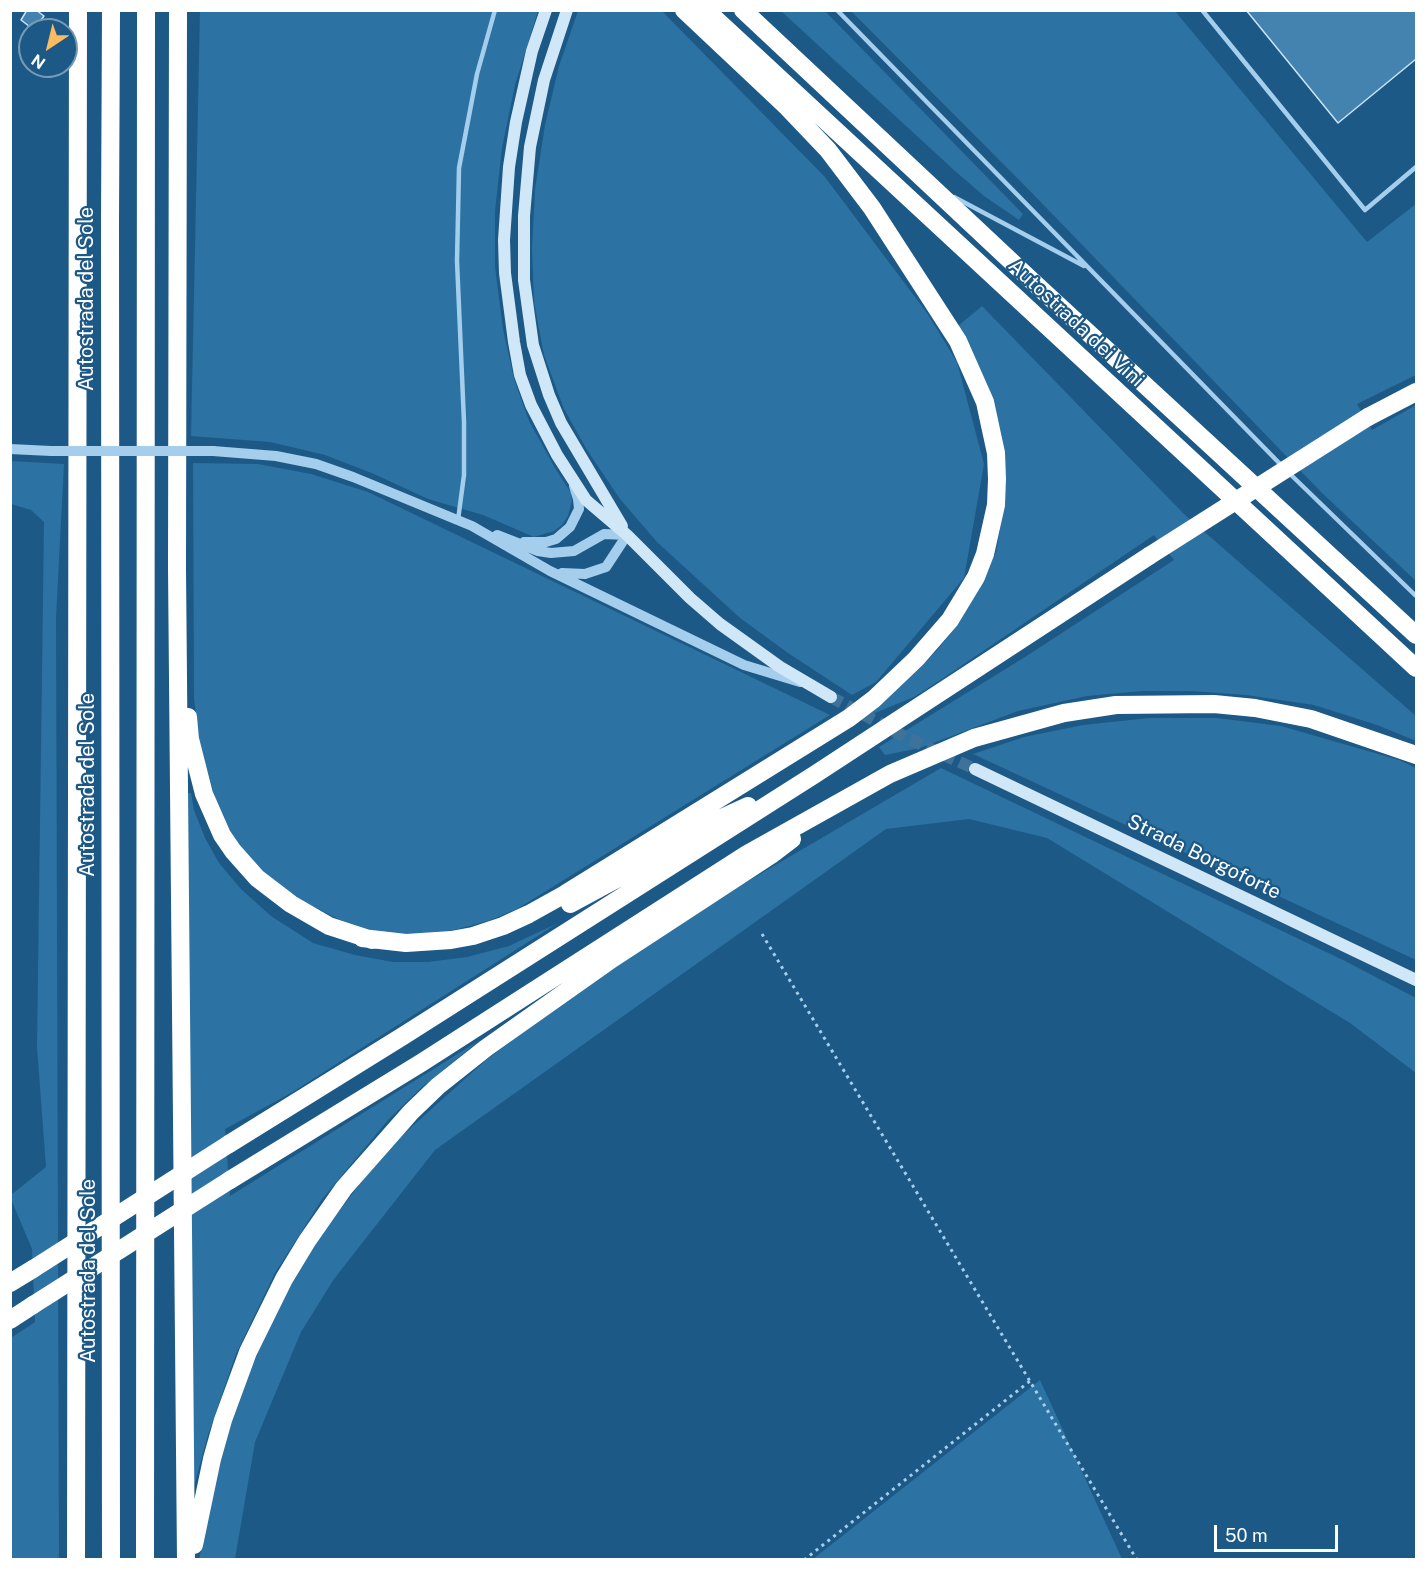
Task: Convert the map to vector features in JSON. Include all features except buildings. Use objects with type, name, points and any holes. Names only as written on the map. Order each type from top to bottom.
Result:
[{"type":"highway","points":[[76,10],[78,40],[76,1560]]},
{"type":"highway","name":"Autostrada del Sole","points":[[111,10],[111,1560]]},
{"type":"highway","points":[[145,1560],[146,10]]},
{"type":"highway","points":[[178,10],[177,568],[188,1560]]},
{"type":"highway","points":[[362,938],[406,943],[473,936],[530,914],[585,882],[839,724],[874,699],[916,659],[950,620],[976,577],[985,554],[996,505],[996,453],[986,402],[958,341],[872,208],[828,150],[787,107],[684,10]]},
{"type":"highway","name":"Autostrada dei Vini","points":[[706,10],[1416,668]]},
{"type":"highway","name":"Autostrada dei Vini","points":[[743,10],[1416,635]]},
{"type":"highway","points":[[10,1283],[814,775],[1149,556],[1368,417],[1416,392]]},
{"type":"highway","points":[[177,568],[186,658],[190,739],[204,794],[222,835],[245,866],[274,892],[329,926],[362,938],[429,950],[473,945],[507,934],[551,914],[646,863],[713,822],[814,775]]},
{"type":"highway","points":[[10,1320],[230,1180],[421,1063],[747,854],[890,774],[974,738],[1064,713],[1116,705],[1214,704],[1255,708],[1311,719],[1416,754]]},
{"type":"highway","points":[[188,1560],[223,1420],[248,1352],[284,1279],[307,1241],[344,1188],[377,1149],[438,1086],[486,1048],[612,958],[771,855],[838,802]]},
{"type":"highway","points":[[71,1560],[76,1509]]},
{"type":"main road","points":[[546,10],[523,84],[516,122],[506,201],[505,273],[520,375],[542,429],[586,500],[627,535],[690,598],[748,646],[831,697]]},
{"type":"main road","points":[[567,10],[544,80],[530,147],[524,216],[524,280],[533,345],[549,395],[561,423],[627,535]]},
{"type":"main road","name":"Strada Borgoforte","points":[[975,768],[1416,980]]},
{"type":"street","points":[[10,449],[51,452],[213,451],[276,456],[316,464],[472,526],[550,572],[744,665],[807,683]]},
{"type":"street","points":[[550,572],[573,575],[596,572],[606,567],[627,535],[604,534],[574,551],[550,553],[538,551],[495,533],[524,542],[536,543],[564,534],[579,509],[579,499],[572,479]]},
{"type":"lane","points":[[458,520],[464,475],[457,261],[459,168],[477,74],[495,10]]},
{"type":"lane","points":[[837,10],[1261,445],[1416,596]]},
{"type":"lane","points":[[1203,10],[1365,210],[1416,166]]},
{"type":"lane","points":[[926,182],[1089,268]]},
{"type":"path","points":[[762,934],[1137,1560]]},
{"type":"path","points":[[804,1560],[1030,1381]]},
{"type":"shaded area","points":[[200,11],[538,11],[515,85],[502,148],[495,211],[495,267],[503,329],[514,379],[529,421],[571,493],[572,501],[568,516],[554,531],[534,537],[483,515],[428,499],[325,455],[270,442],[191,436]]},
{"type":"shaded area","points":[[578,11],[662,11],[825,177],[927,313],[957,362],[984,464],[964,578],[876,682],[852,695],[740,618],[657,542],[620,499],[587,450],[564,409],[544,355],[534,302],[532,249],[535,189],[545,125],[559,66]]},
{"type":"shaded area","points":[[781,11],[825,11],[1023,214],[1019,220],[984,196],[955,171]]},
{"type":"shaded area","points":[[851,11],[1175,11],[1367,242],[1416,204],[1416,375],[1357,404],[1372,430],[1416,405],[1416,581],[1322,493],[1032,193]]},
{"type":"shaded area","points":[[982,306],[1185,515],[1416,716],[1416,741],[1377,725],[1314,705],[1246,695],[1192,691],[1142,691],[1087,696],[1018,711],[920,748],[885,755],[879,747],[1025,657],[1174,560],[1154,535],[914,697],[858,720],[919,669],[938,649],[959,623],[978,591],[996,552],[1006,481],[1002,437],[993,400],[958,326]]},
{"type":"shaded area","points":[[11,461],[64,464],[56,618],[59,1559],[11,1560],[11,1338],[35,1322],[32,1249],[11,1195],[46,1167],[37,1047],[44,522],[31,510],[11,504]]},
{"type":"shaded area","points":[[193,463],[258,464],[311,474],[368,492],[830,715],[517,909],[488,921],[454,930],[418,934],[381,933],[340,920],[303,901],[270,879],[248,857],[228,829],[216,802],[199,740],[194,698]]},
{"type":"shaded area","points":[[1149,718],[1217,718],[1281,726],[1399,760],[1416,768],[1416,960],[973,754],[1024,737],[1083,725]]},
{"type":"shaded area","points":[[941,768],[1345,961],[1416,998],[1416,1073],[1350,1023],[1047,838],[969,819],[886,829],[435,1150],[334,1279],[301,1332],[255,1442],[235,1559],[199,1560],[219,1461],[239,1399],[264,1337],[285,1294],[313,1246],[365,1177],[396,1141],[486,1060],[557,1007],[697,911]]},
{"type":"shaded area","points":[[187,793],[191,793],[194,810],[205,838],[219,863],[241,889],[271,916],[313,943],[355,955],[393,962],[428,962],[467,957],[509,946],[558,923],[291,1093],[225,1129],[230,1196],[480,1040],[421,1088],[389,1119],[323,1198],[275,1273],[236,1354],[208,1435],[193,1490]]},
{"type":"shaded area","points":[[1040,1380],[1122,1559],[813,1559]]},
{"type":"tunnel","points":[[831,697],[907,738],[975,769]]}]
